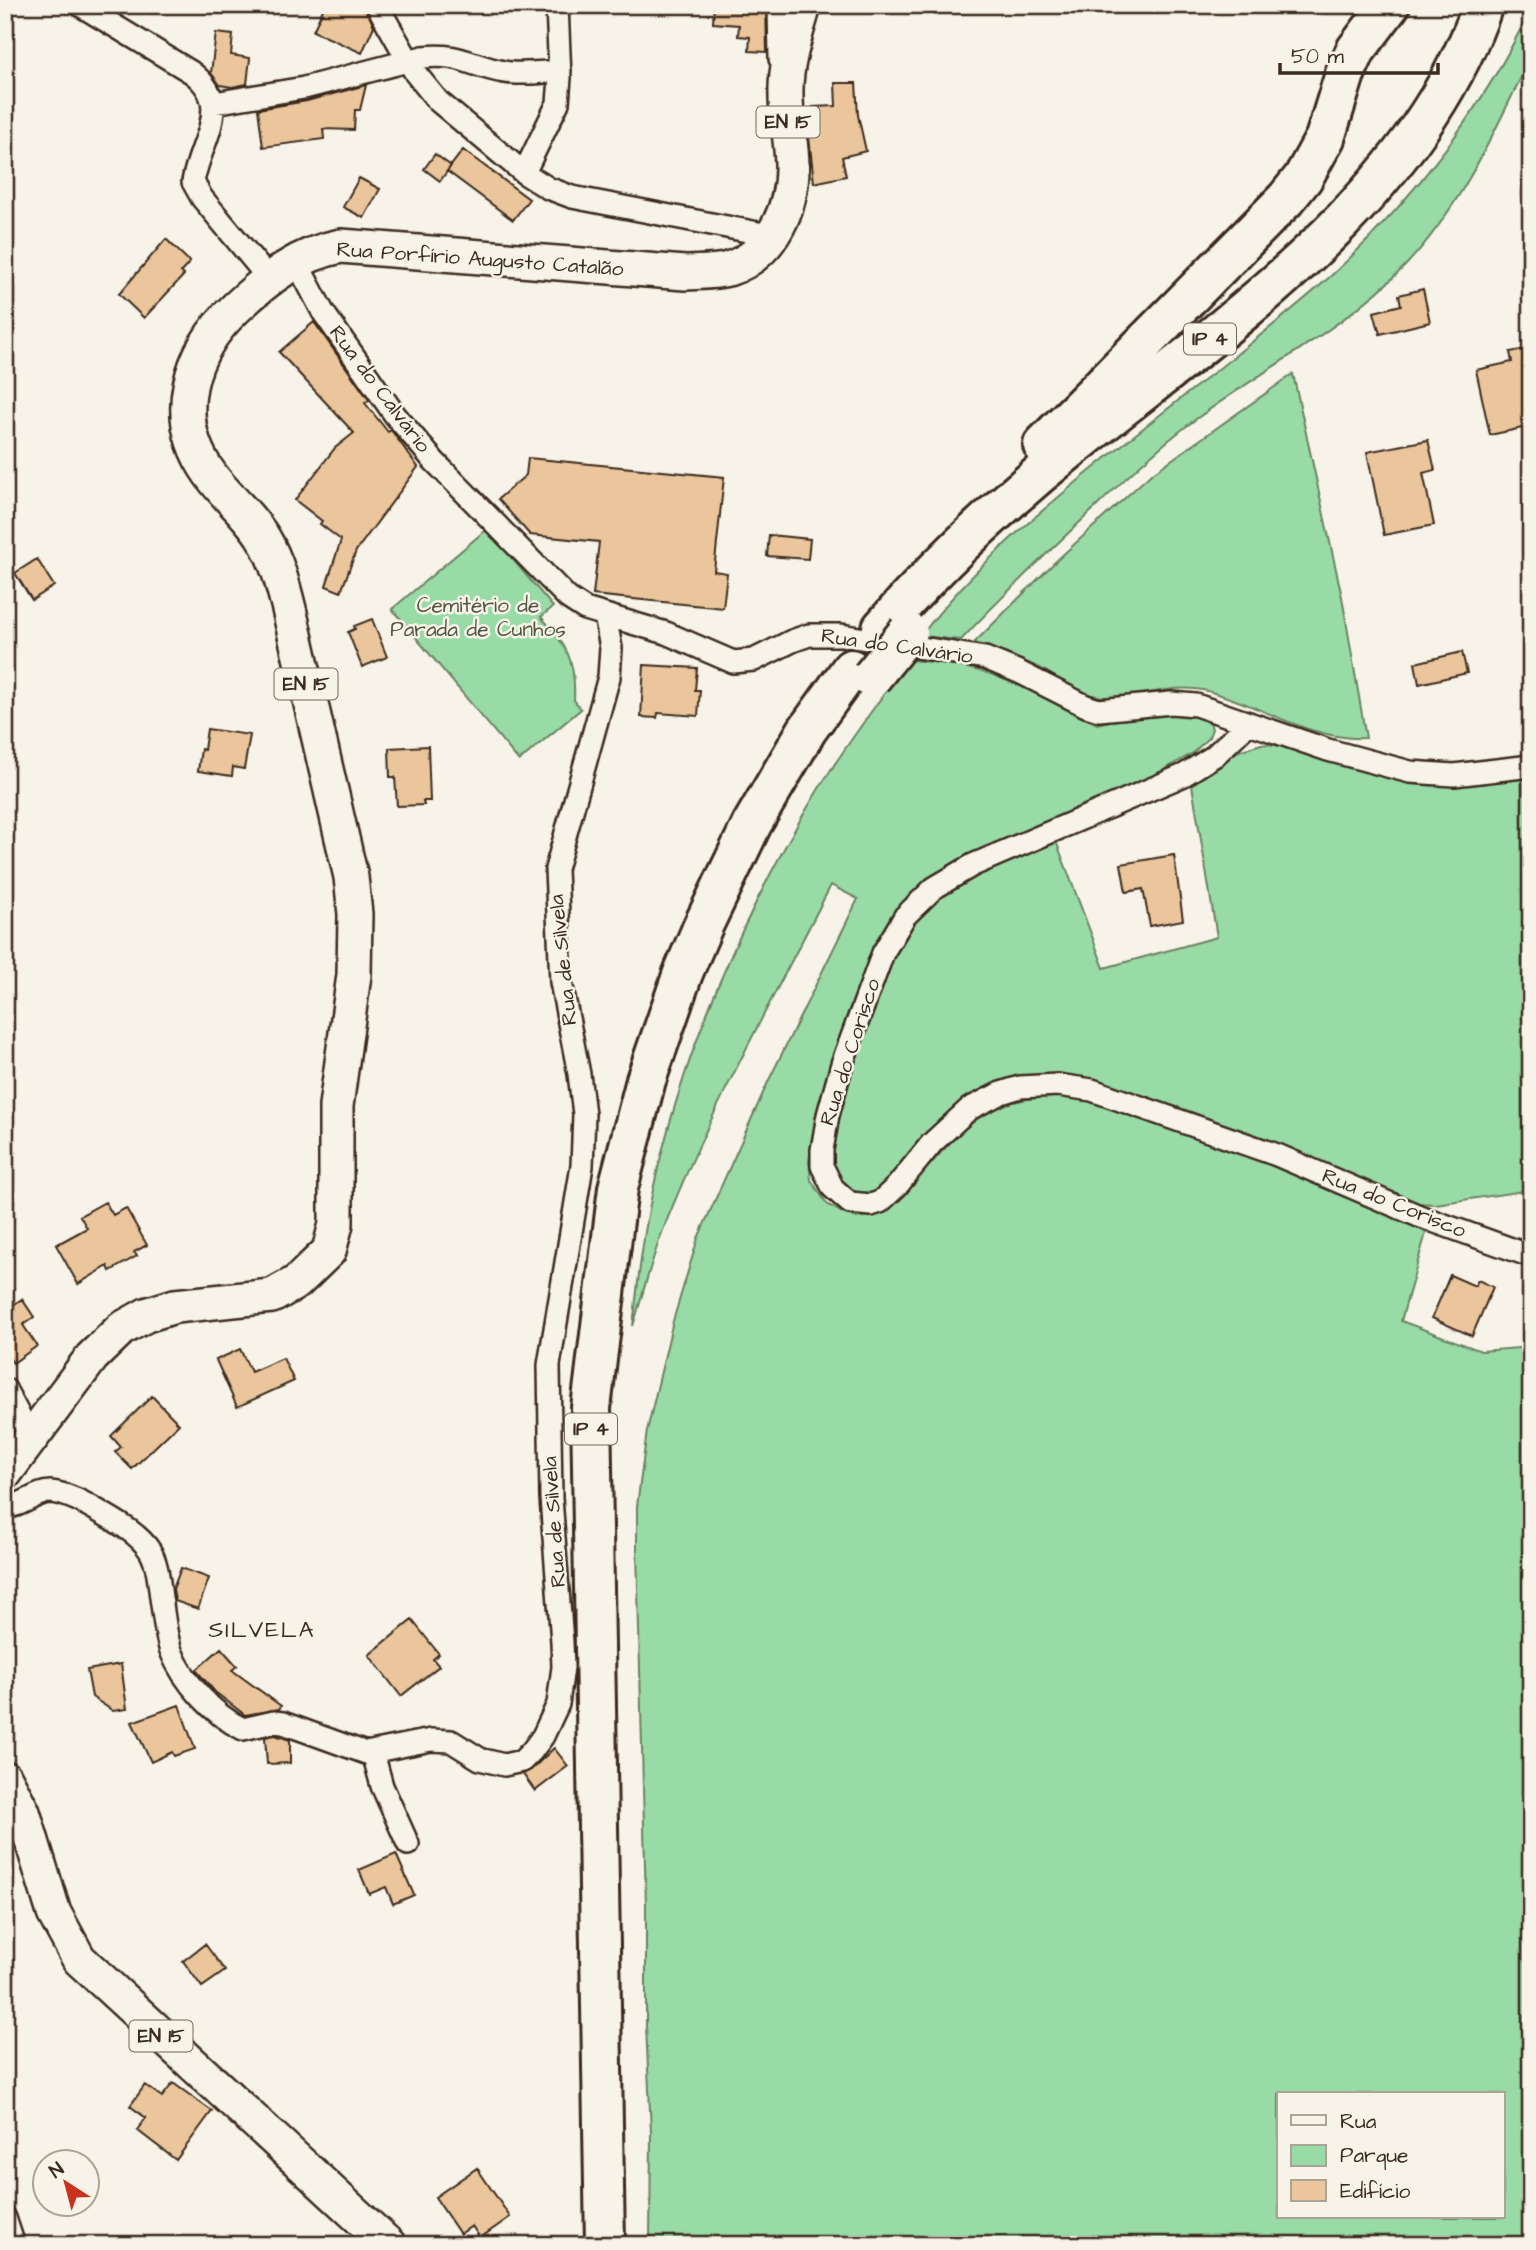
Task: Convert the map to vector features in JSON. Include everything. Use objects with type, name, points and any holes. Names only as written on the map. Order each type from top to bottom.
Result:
[{"type":"highway","points":[[958,547],[1053,434],[1286,199],[1303,178],[1325,138],[1345,74],[1356,50],[1390,5]]},
{"type":"highway","name":"IP 4","points":[[605,2245],[591,1408],[618,1188],[646,1080],[683,973],[752,824],[807,730],[861,673],[958,547],[1053,463],[1243,314],[1314,248],[1367,193],[1426,117],[1451,77],[1483,5]]},
{"type":"highway","name":"IP 4","points":[[895,630],[984,556],[1268,306],[1360,218],[1396,175],[1445,106],[1496,5]]},
{"type":"highway","name":"IP 4","points":[[622,2245],[607,1409],[622,1275],[651,1151],[707,963],[766,831],[861,673]]},
{"type":"main road","name":"Rua Porfírio Augusto Catalão","points":[[5,1473],[92,1357],[121,1329],[146,1315],[175,1306],[259,1299],[285,1291],[321,1262],[334,1237],[336,1106],[354,965],[355,914],[351,877],[280,576],[263,537],[204,465],[193,442],[188,420],[190,389],[199,356],[206,342],[226,317],[269,279],[296,261],[326,249],[350,247],[654,272],[711,272],[742,264],[773,236],[786,211],[792,181],[786,86],[792,48],[804,5]]},
{"type":"main road","name":"EN 15","points":[[5,1778],[23,1812],[54,1913],[79,1959],[389,2245]]},
{"type":"street","points":[[80,5],[196,76],[210,91],[214,103],[212,116],[193,181],[202,198],[269,279]]},
{"type":"street","points":[[377,5],[408,62],[438,101],[524,173],[548,188],[572,197],[773,236]]},
{"type":"street","points":[[524,173],[558,103],[560,71],[557,5]]},
{"type":"street","points":[[779,5],[780,60],[786,86]]},
{"type":"street","points":[[214,103],[304,88],[442,55],[460,57],[504,72],[560,71]]},
{"type":"street","name":"Rua do Calvário","points":[[296,261],[323,312],[407,430],[568,598],[579,606],[666,633],[733,662],[754,660],[809,635],[842,635],[985,658],[1099,710],[1183,703],[1394,769],[1426,775],[1454,775],[1531,766]]},
{"type":"street","name":"Rua de Silvela","points":[[5,1507],[22,1504],[45,1493],[57,1493],[101,1513],[145,1544],[155,1561],[166,1634],[175,1660],[217,1712],[243,1729],[274,1722],[283,1723],[360,1751],[373,1753],[442,1740],[458,1744],[480,1759],[503,1765],[522,1761],[543,1736],[558,1704],[561,1690],[562,1642],[551,1498],[549,1366],[582,1166],[584,1114],[561,982],[555,885],[559,854],[586,767],[609,677],[611,648],[605,615]]},
{"type":"street","name":"Rua do Corisco","points":[[1249,723],[1214,756],[1184,775],[973,864],[934,888],[905,916],[883,953],[842,1064],[824,1134],[822,1166],[826,1178],[850,1203],[871,1205],[880,1202],[897,1186],[932,1143],[969,1109],[1020,1087],[1058,1085],[1092,1090],[1277,1155],[1419,1216],[1531,1256]]},
{"type":"street","points":[[5,1389],[31,1438]]},
{"type":"street","points":[[373,1753],[382,1786],[408,1844]]},
{"type":"street","points":[[5,2218],[14,2245]]},
{"type":"green space","points":[[1531,7],[1531,56],[1513,93],[1458,196],[1442,221],[1405,266],[1381,289],[1328,330],[1215,405],[1164,444],[1045,555],[961,640],[921,636],[967,582],[1018,532],[1098,464],[1298,305],[1363,245],[1419,183],[1470,115],[1493,79]]},
{"type":"green space","points":[[1293,374],[1342,597],[1366,738],[1345,737],[1303,727],[1244,703],[1191,688],[1114,698],[1093,695],[1076,689],[1020,659],[974,643],[1055,562],[1150,475]]},
{"type":"green space","name":"Cemitério de Parada de Cunhos","points":[[487,529],[553,607],[541,617],[568,654],[573,675],[574,700],[581,709],[519,761],[392,609]]},
{"type":"green space","points":[[909,660],[953,664],[991,674],[1035,692],[1097,724],[1160,710],[1205,716],[1212,729],[1209,737],[1193,753],[1144,781],[981,850],[871,956],[848,1012],[827,1076],[812,1140],[809,1162],[811,1180],[827,1204],[857,1218],[886,1210],[955,1137],[986,1112],[1008,1103],[1043,1096],[1064,1096],[1090,1101],[1262,1159],[1403,1218],[1426,1233],[1401,1321],[1481,1351],[1531,1347],[1531,2245],[650,2245],[651,2132],[646,2026],[646,1906],[637,1550],[637,1506],[647,1431],[673,1321],[698,1238],[768,1082],[858,899],[831,885],[743,1055],[681,1186],[659,1242],[633,1326],[644,1241],[653,1190],[681,1086],[719,984],[765,884],[818,790]]},
{"type":"green space","points":[[1261,744],[1304,750],[1387,775],[1429,784],[1467,784],[1531,774],[1531,1190],[1436,1204],[1413,1203],[1191,1112],[1088,1078],[1052,1074],[1001,1083],[967,1098],[940,1120],[876,1192],[856,1193],[846,1187],[830,1157],[838,1109],[892,954],[903,933],[918,916],[934,901],[973,877],[1056,841],[1104,968],[1217,937],[1191,779],[1239,751]]},
{"type":"building","points":[[325,5],[364,5],[374,26],[362,53],[313,31]]},
{"type":"building","points":[[714,5],[766,5],[767,52],[749,51],[750,37],[738,36],[739,25],[713,23]]},
{"type":"building","points":[[216,33],[233,35],[231,55],[250,58],[247,84],[232,87],[220,85],[211,73]]},
{"type":"building","points":[[835,83],[856,83],[858,115],[866,151],[842,157],[846,176],[814,183],[808,127],[817,125],[813,107],[836,106]]},
{"type":"building","points":[[366,85],[360,110],[355,110],[354,130],[323,129],[324,139],[263,147],[258,109],[307,101]]},
{"type":"building","points":[[463,150],[529,199],[513,220],[447,171]]},
{"type":"building","points":[[435,154],[451,166],[440,181],[424,169]]},
{"type":"building","points":[[359,178],[380,189],[364,218],[343,207]]},
{"type":"building","points":[[166,239],[190,262],[181,272],[184,275],[144,318],[119,294]]},
{"type":"building","points":[[1423,289],[1430,322],[1380,334],[1374,312],[1401,305],[1399,295]]},
{"type":"building","points":[[314,322],[369,400],[365,403],[388,432],[391,430],[418,467],[356,551],[341,592],[326,586],[341,540],[295,500],[335,448],[354,433],[279,352]]},
{"type":"building","points":[[1531,348],[1531,412],[1525,414],[1527,427],[1490,435],[1476,370],[1512,362],[1510,352]]},
{"type":"building","points":[[1428,440],[1435,470],[1423,473],[1434,525],[1384,535],[1367,452]]},
{"type":"building","points":[[528,458],[724,477],[714,571],[727,573],[723,608],[593,595],[599,542],[530,535],[498,499],[526,475]]},
{"type":"building","points":[[769,535],[810,539],[808,559],[767,556]]},
{"type":"building","points":[[37,559],[54,586],[32,600],[15,573]]},
{"type":"building","points":[[372,619],[387,657],[362,667],[348,632],[355,629],[354,626]]},
{"type":"building","points":[[1462,652],[1467,673],[1419,684],[1415,663]]},
{"type":"building","points":[[644,665],[697,668],[695,690],[700,690],[698,716],[658,713],[657,718],[641,717]]},
{"type":"building","points":[[207,729],[250,735],[244,769],[233,767],[232,776],[198,771]]},
{"type":"building","points":[[428,746],[430,801],[423,801],[424,805],[397,806],[395,777],[390,777],[389,748]]},
{"type":"building","points":[[1174,855],[1183,920],[1150,926],[1143,889],[1126,892],[1121,864]]},
{"type":"building","points":[[105,1202],[113,1215],[126,1208],[147,1245],[134,1252],[137,1256],[110,1271],[108,1266],[78,1284],[56,1245],[87,1228],[80,1216]]},
{"type":"building","points":[[1450,1275],[1475,1286],[1478,1280],[1493,1287],[1472,1336],[1432,1318]]},
{"type":"building","points":[[5,1299],[10,1307],[22,1299],[34,1317],[23,1325],[37,1346],[13,1363],[5,1352]]},
{"type":"building","points":[[240,1349],[251,1372],[283,1358],[294,1381],[237,1407],[216,1360]]},
{"type":"building","points":[[152,1396],[179,1424],[132,1469],[115,1452],[121,1447],[111,1436]]},
{"type":"building","points":[[181,1568],[209,1578],[198,1609],[175,1601],[173,1589]]},
{"type":"building","points":[[412,1620],[439,1654],[433,1659],[439,1666],[401,1696],[369,1655]]},
{"type":"building","points":[[221,1648],[237,1666],[232,1670],[281,1706],[279,1709],[245,1715],[215,1692],[196,1670]]},
{"type":"building","points":[[121,1664],[127,1709],[113,1711],[92,1697],[87,1670]]},
{"type":"building","points":[[179,1705],[195,1749],[174,1756],[172,1752],[151,1762],[132,1722]]},
{"type":"building","points":[[275,1735],[290,1740],[290,1763],[267,1764],[265,1737]]},
{"type":"building","points":[[554,1748],[568,1766],[535,1791],[523,1774]]},
{"type":"building","points":[[396,1854],[414,1895],[393,1904],[386,1887],[369,1894],[359,1870]]},
{"type":"building","points":[[205,1944],[225,1971],[202,1987],[183,1961]]},
{"type":"building","points":[[173,2083],[212,2111],[176,2160],[137,2130],[146,2118],[130,2106],[145,2085],[162,2097]]},
{"type":"building","points":[[477,2168],[510,2217],[480,2238],[472,2226],[460,2234],[435,2197]]},
{"type":"district","name":"SILVELA","points":[[262,1630]]}]
